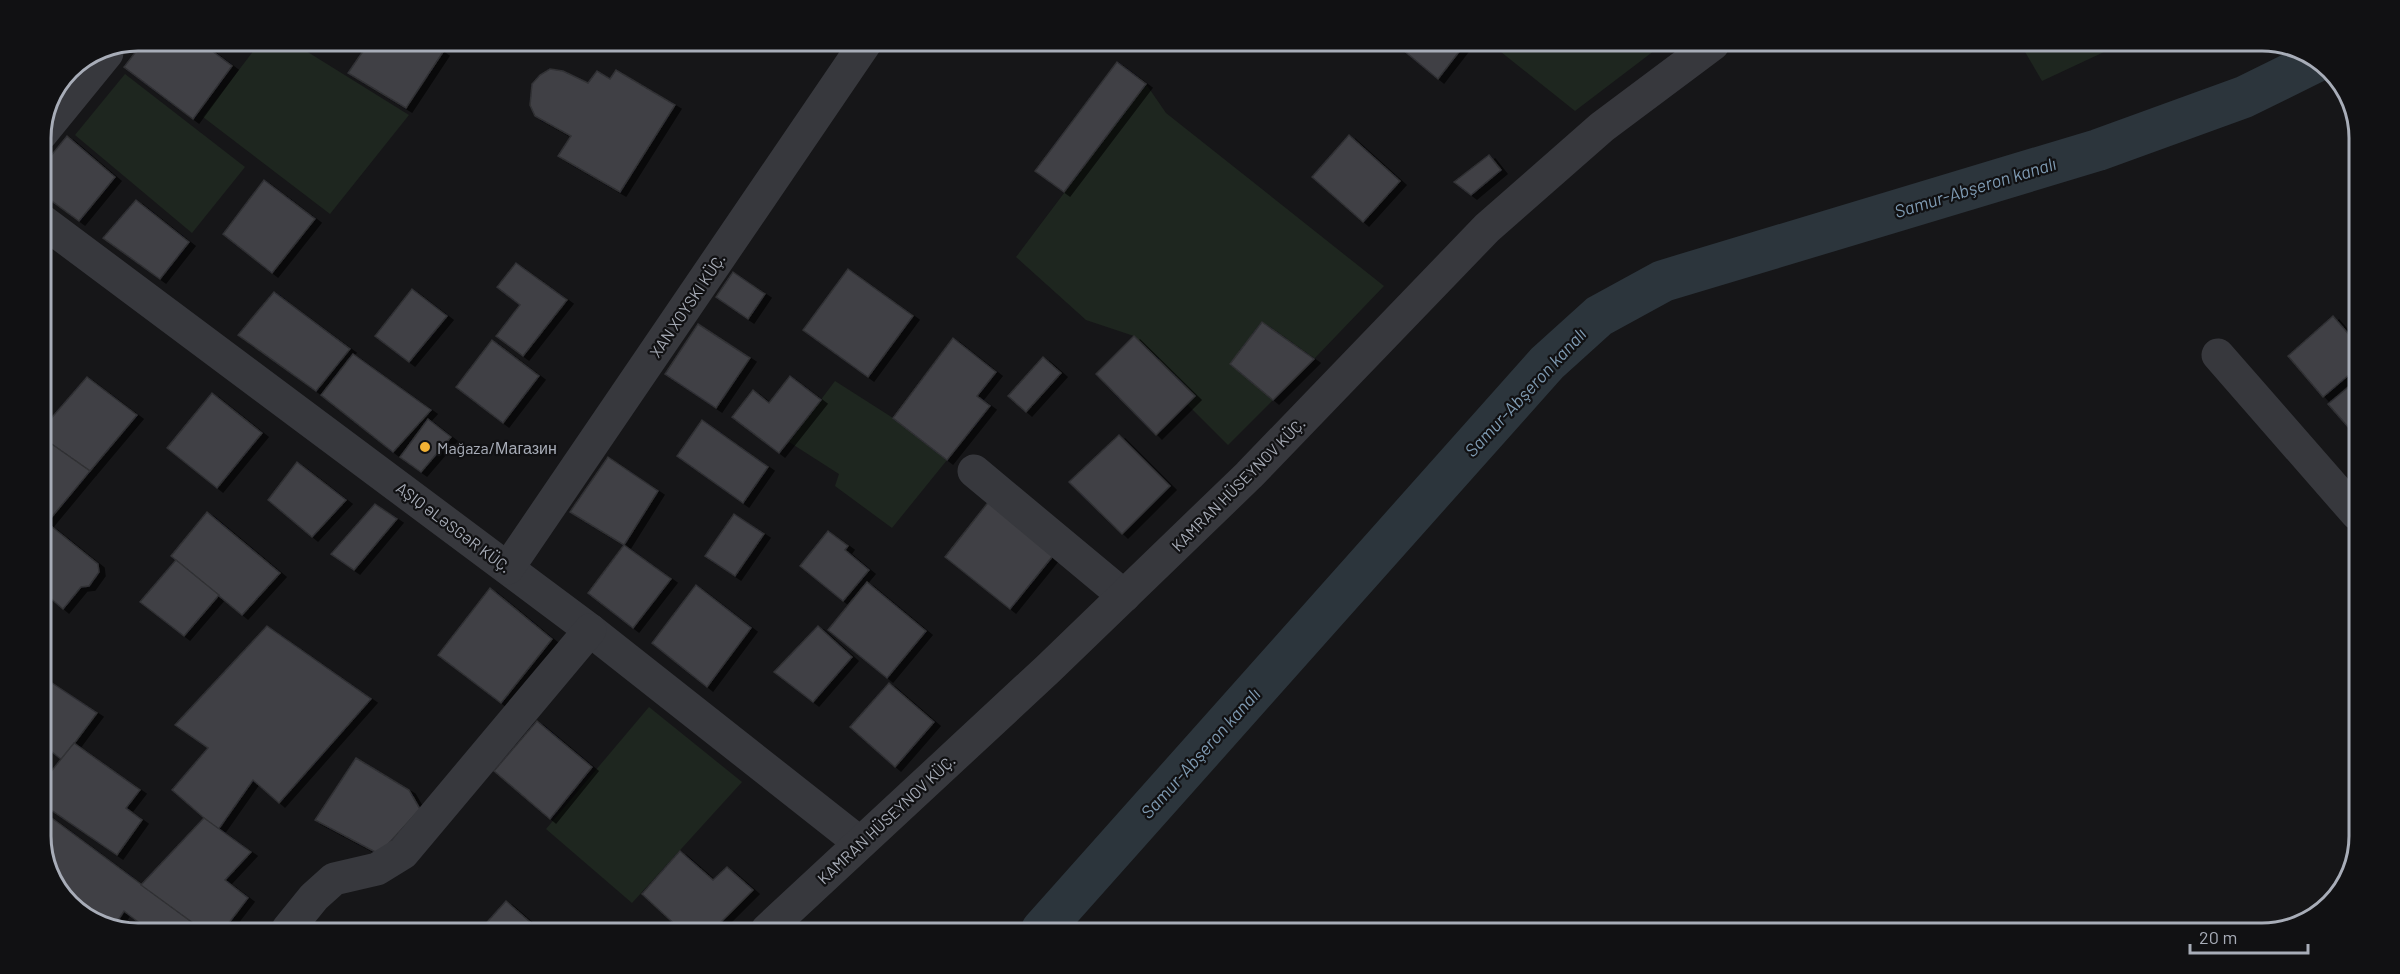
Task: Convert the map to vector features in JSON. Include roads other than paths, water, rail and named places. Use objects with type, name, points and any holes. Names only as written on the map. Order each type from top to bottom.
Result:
[{"type":"street","name":"XAN XOYSKI KÜÇ.","points":[[508,568],[860,51]]},
{"type":"street","name":"KAMRAN HÜSEYNOV KÜÇ.","points":[[774,923],[1048,669],[1249,475],[1487,228],[1602,126],[1704,51]]},
{"type":"street","points":[[54,118],[101,60]]},
{"type":"street","points":[[51,227],[590,630],[860,843]]},
{"type":"street","points":[[2218,355],[2349,505]]},
{"type":"street","points":[[974,471],[1124,596]]},
{"type":"street","points":[[293,923],[314,897],[334,879],[377,870],[403,852],[590,630]]},
{"type":"waterway","name":"Samur-Abşeron kanalı","points":[[1048,923],[1547,363],[1599,316],[1663,281],[2098,150],[2244,97],[2309,65]]},
{"type":"place","name":"Mağaza/Магазин","points":[[425,447]]}]
